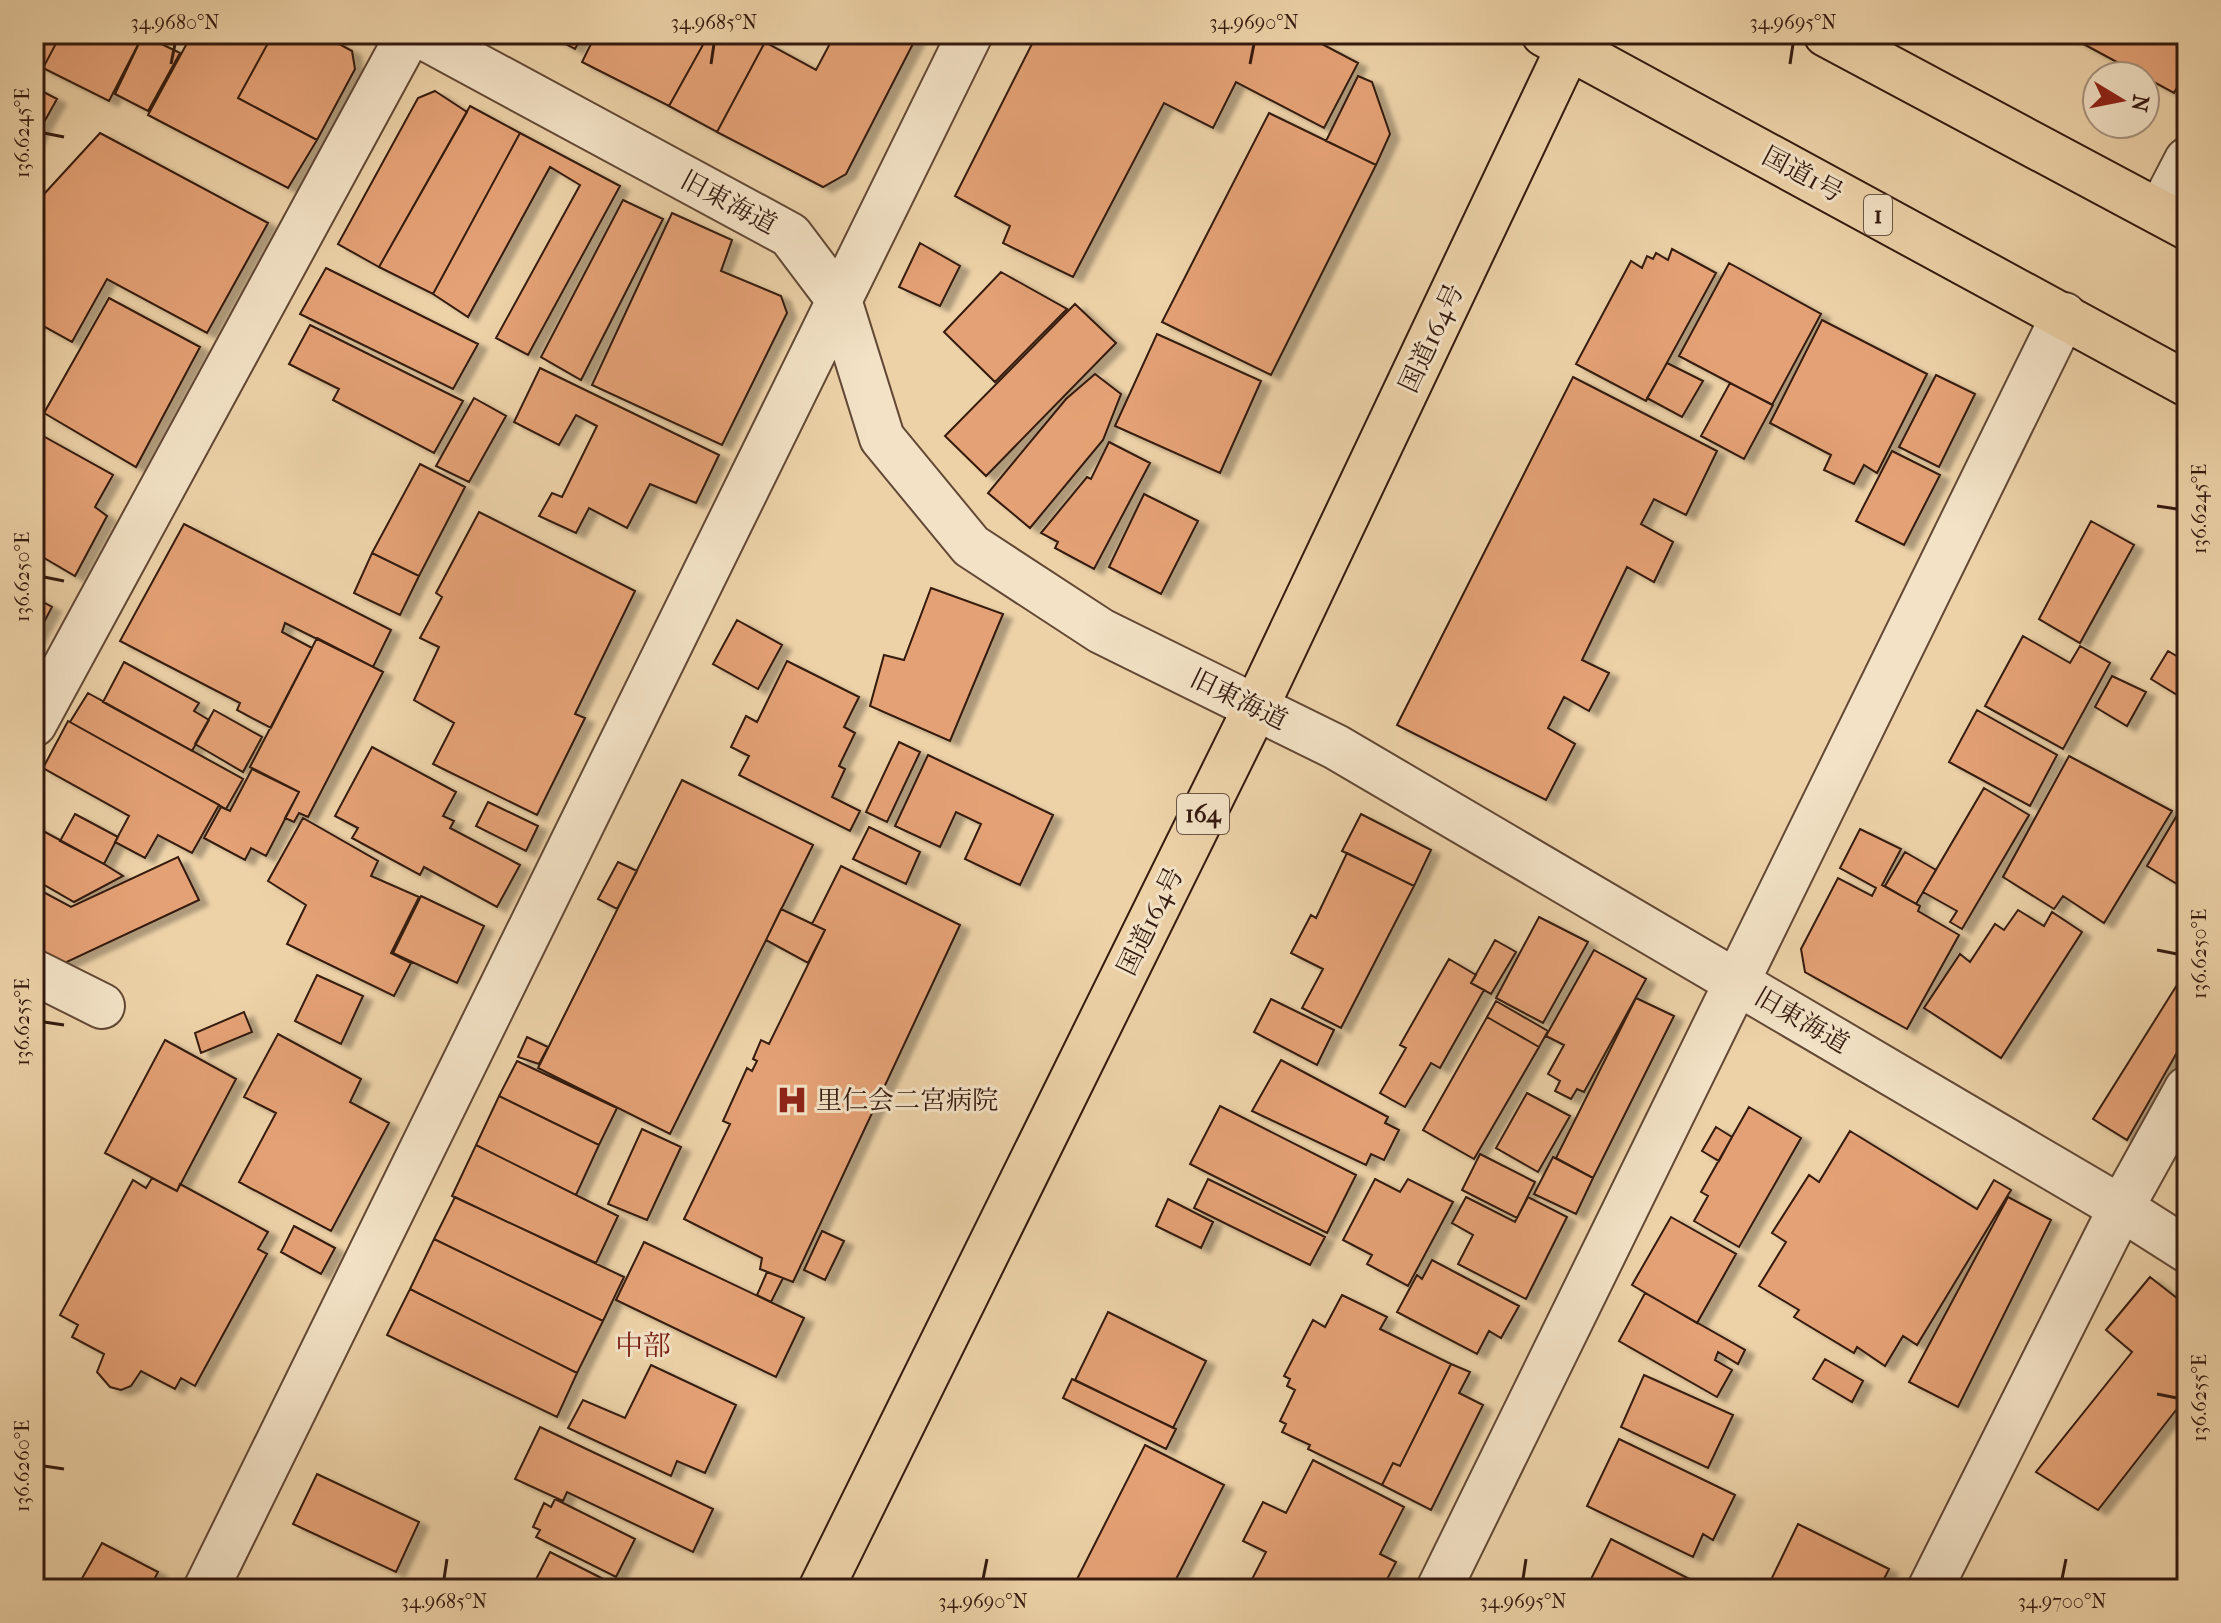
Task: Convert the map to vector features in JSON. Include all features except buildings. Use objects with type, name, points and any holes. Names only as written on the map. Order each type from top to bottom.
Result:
[{"type":"highway","points":[[1826,34],[2173,219]]},
{"type":"highway","name":"国道1号","points":[[1563,38],[2187,384]]},
{"type":"highway","name":"国道164号","points":[[821,1589],[1256,707],[1563,38]]},
{"type":"street","points":[[34,724],[409,34]]},
{"type":"street","name":"旧東海道","points":[[418,34],[790,235],[839,300],[882,438],[971,546],[1101,631],[1336,747],[2121,1208],[2187,1250]]},
{"type":"street","points":[[206,1589],[970,34]]},
{"type":"street","points":[[2173,219],[2187,160]]},
{"type":"street","points":[[1439,1589],[1735,980],[2064,315]]},
{"type":"street","points":[[34,972],[102,1006]]},
{"type":"street","points":[[1930,1589],[2121,1208],[2187,1089]]},
{"type":"place","name":"里仁会二宮病院","points":[[792,1100]]},
{"type":"district","name":"中部","points":[[643,1345]]}]
